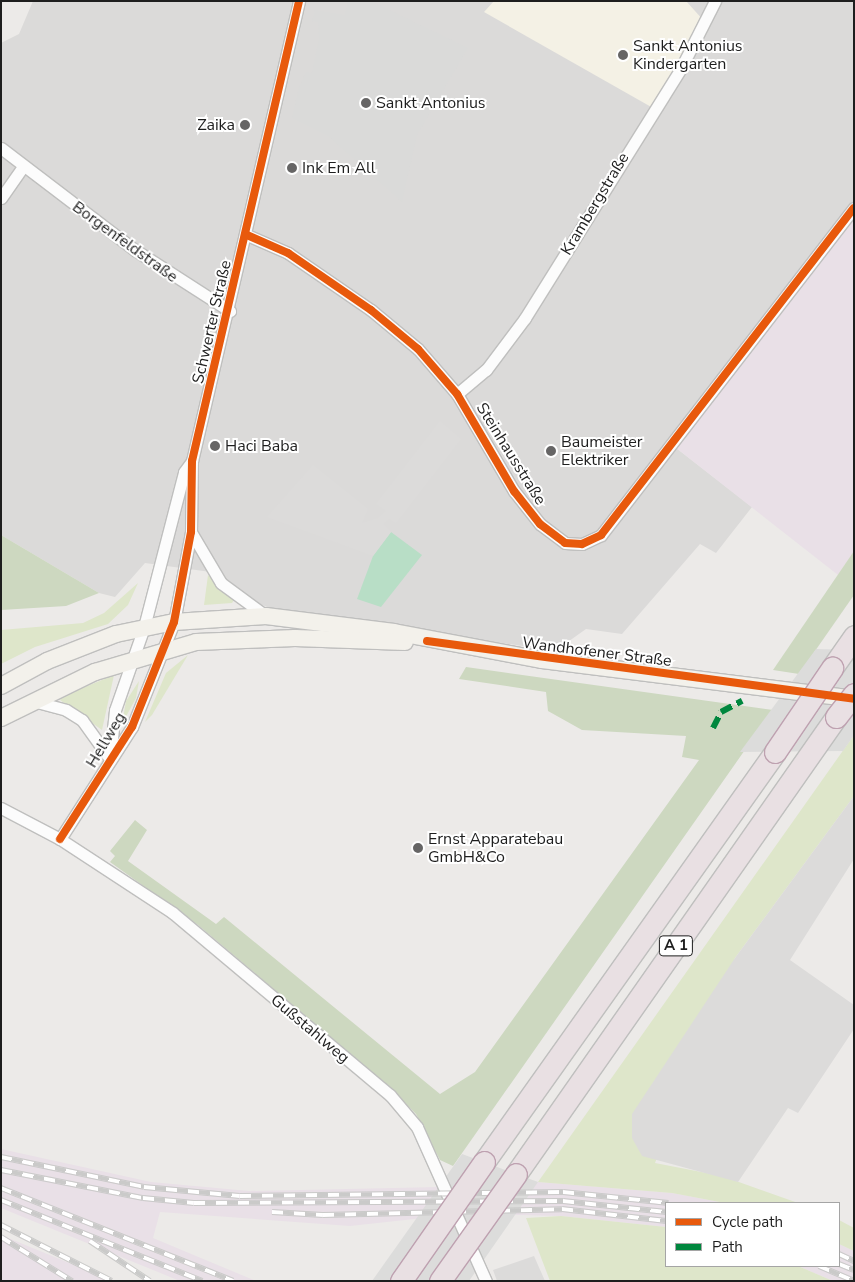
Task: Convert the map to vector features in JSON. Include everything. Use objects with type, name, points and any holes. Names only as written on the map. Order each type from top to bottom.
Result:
[{"type":"highway","name":"A 1","points":[[401,1281],[776,752],[854,636]]},
{"type":"highway","name":"A 1","points":[[440,1281],[854,694]]},
{"type":"main road","name":"Wandhofener Straße","points":[[144,627],[174,622],[266,616],[375,630],[427,641],[854,699]]},
{"type":"main road","points":[[1,686],[74,650],[144,627]]},
{"type":"main road","name":"Wandhofener Straße","points":[[164,650],[224,639],[427,641]]},
{"type":"main road","points":[[1,718],[32,701],[135,658],[164,650]]},
{"type":"street","name":"Schwerter Straße","points":[[135,658],[176,496],[192,461],[230,312],[299,1]]},
{"type":"street","name":"Krambergstraße","points":[[457,394],[486,370],[525,318],[681,68],[715,1]]},
{"type":"street","name":"Borgenfeldstraße","points":[[1,148],[23,167],[160,268],[230,312]]},
{"type":"street","points":[[1,198],[23,167]]},
{"type":"street","name":"Steinhausstraße","points":[[247,235],[272,243],[371,310],[418,349],[457,394],[514,491],[540,524],[565,543],[582,544],[601,535],[854,208]]},
{"type":"street","name":"Schwerter Straße","points":[[164,650],[174,622],[191,532],[192,461]]},
{"type":"street","points":[[191,532],[221,583],[266,616]]},
{"type":"street","name":"Hellweg","points":[[60,839],[132,727],[164,650]]},
{"type":"street","name":"Hellweg","points":[[110,759],[116,710],[135,658]]},
{"type":"street","name":"Hellweg","points":[[32,701],[66,710],[82,720],[110,759]]},
{"type":"street","points":[[1,808],[60,839]]},
{"type":"street","name":"Gußstahlweg","points":[[60,839],[173,913],[390,1096],[417,1127],[486,1281]]},
{"type":"shaded area","points":[[33,1],[854,1],[854,208],[671,444],[752,507],[716,553],[700,544],[622,634],[586,629],[555,651],[267,607],[247,598],[218,573],[145,563],[115,597],[99,593],[1,535],[1,43],[19,34]]},
{"type":"shaded area","name":"Sankt Antonius","points":[[348,1],[371,1],[468,48],[417,135],[402,202],[328,136],[292,118],[299,87],[306,72],[312,73],[319,39],[318,22],[312,21],[315,10],[345,15]]},
{"type":"shaded area","name":"Sankt Antonius Kindergarten","points":[[494,1],[686,1],[704,21],[653,108],[484,12]]},
{"type":"shaded area","points":[[854,208],[854,551],[838,575],[671,444]]},
{"type":"shaded area","points":[[440,421],[461,439],[396,523],[389,519],[383,524],[391,532],[373,556],[267,517],[313,465],[368,509],[362,523],[378,518],[386,511],[376,504]]},
{"type":"shaded area","points":[[854,796],[854,859],[790,960],[854,1005],[854,1029],[798,1113],[788,1108],[738,1182],[642,1156],[632,1138],[632,1114],[735,958]]},
{"type":"shaded area","points":[[1,1149],[151,1182],[249,1191],[439,1187],[451,1215],[350,1226],[160,1212],[153,1238],[256,1281],[180,1281],[1,1208]]},
{"type":"shaded area","points":[[538,1182],[672,1193],[720,1202],[665,1202],[665,1227],[561,1216],[467,1214],[456,1186]]},
{"type":"shaded area","points":[[1,1235],[113,1281],[1,1281]]},
{"type":"shaded area","points":[[840,1244],[854,1251],[854,1281],[833,1281],[800,1267],[840,1267]]},
{"type":"shaded area","points":[[534,1256],[545,1281],[497,1281],[493,1270]]},
{"type":"green space","points":[[391,532],[422,555],[381,607],[357,599],[373,556]]},
{"type":"green space","points":[[1,535],[99,593],[66,606],[1,610]]},
{"type":"green space","points":[[854,551],[854,595],[799,674],[773,670]]},
{"type":"green space","points":[[208,575],[234,600],[232,603],[204,605]]},
{"type":"green space","points":[[138,583],[128,605],[108,624],[35,647],[1,664],[1,630],[83,623],[104,613]]},
{"type":"green space","points":[[188,655],[152,715],[145,722],[166,673]]},
{"type":"green space","points":[[466,667],[773,710],[453,1166],[440,1160],[416,1114],[387,1085],[198,925],[110,862],[115,856],[110,851],[135,820],[147,830],[128,861],[216,924],[224,917],[440,1094],[475,1072],[699,760],[682,757],[686,736],[582,730],[548,711],[546,692],[459,679]]},
{"type":"green space","points":[[114,675],[102,730],[60,700],[63,696]]},
{"type":"green space","points":[[139,681],[136,698],[122,724],[126,701]]},
{"type":"green space","points":[[854,735],[854,796],[735,958],[655,1163],[722,1176],[795,1202],[720,1202],[672,1193],[538,1182]]},
{"type":"green space","points":[[561,1216],[665,1227],[665,1267],[800,1267],[833,1281],[550,1281],[526,1218]]},
{"type":"green space","points":[[840,1221],[854,1228],[854,1251],[840,1244]]},
{"type":"pier","points":[[816,649],[854,650],[854,735],[843,751],[740,752]]},
{"type":"pier","points":[[462,1154],[538,1182],[469,1281],[372,1281]]},
{"type":"railway","points":[[1,1157],[144,1187],[240,1196],[563,1192],[665,1203]]},
{"type":"railway","points":[[1,1170],[143,1198],[194,1203],[563,1201],[665,1212]]},
{"type":"railway","points":[[1,1188],[233,1281]]},
{"type":"railway","points":[[1,1200],[202,1281]]},
{"type":"railway","points":[[272,1212],[323,1215],[562,1209],[665,1221]]},
{"type":"railway","points":[[1,1225],[112,1281]]},
{"type":"railway","points":[[1,1237],[72,1281]]},
{"type":"railway","points":[[90,1241],[150,1281]]},
{"type":"railway","points":[[840,1254],[854,1261]]},
{"type":"railway","points":[[840,1264],[854,1270]]},
{"type":"railway","points":[[821,1267],[854,1281]]},
{"type":"marked path","points":[[713,728],[721,712],[742,701]]},
{"type":"cycle path","points":[[60,839],[132,727],[174,622],[191,532],[192,461],[299,1]]},
{"type":"cycle path","points":[[247,235],[288,253],[371,310],[418,349],[457,394],[514,491],[540,524],[565,543],[582,544],[601,535],[854,208]]},
{"type":"cycle path","points":[[427,641],[854,699]]},
{"type":"place","name":"Sankt Antonius Kindergarten","points":[[623,55]]},
{"type":"place","name":"Sankt Antonius","points":[[366,103]]},
{"type":"place","name":"Zaika","points":[[245,125]]},
{"type":"place","name":"Ink Em All","points":[[292,168]]},
{"type":"place","name":"Haci Baba","points":[[215,446]]},
{"type":"place","name":"Baumeister Elektriker","points":[[551,451]]},
{"type":"place","name":"Ernst Apparatebau GmbH&Co","points":[[418,848]]}]
